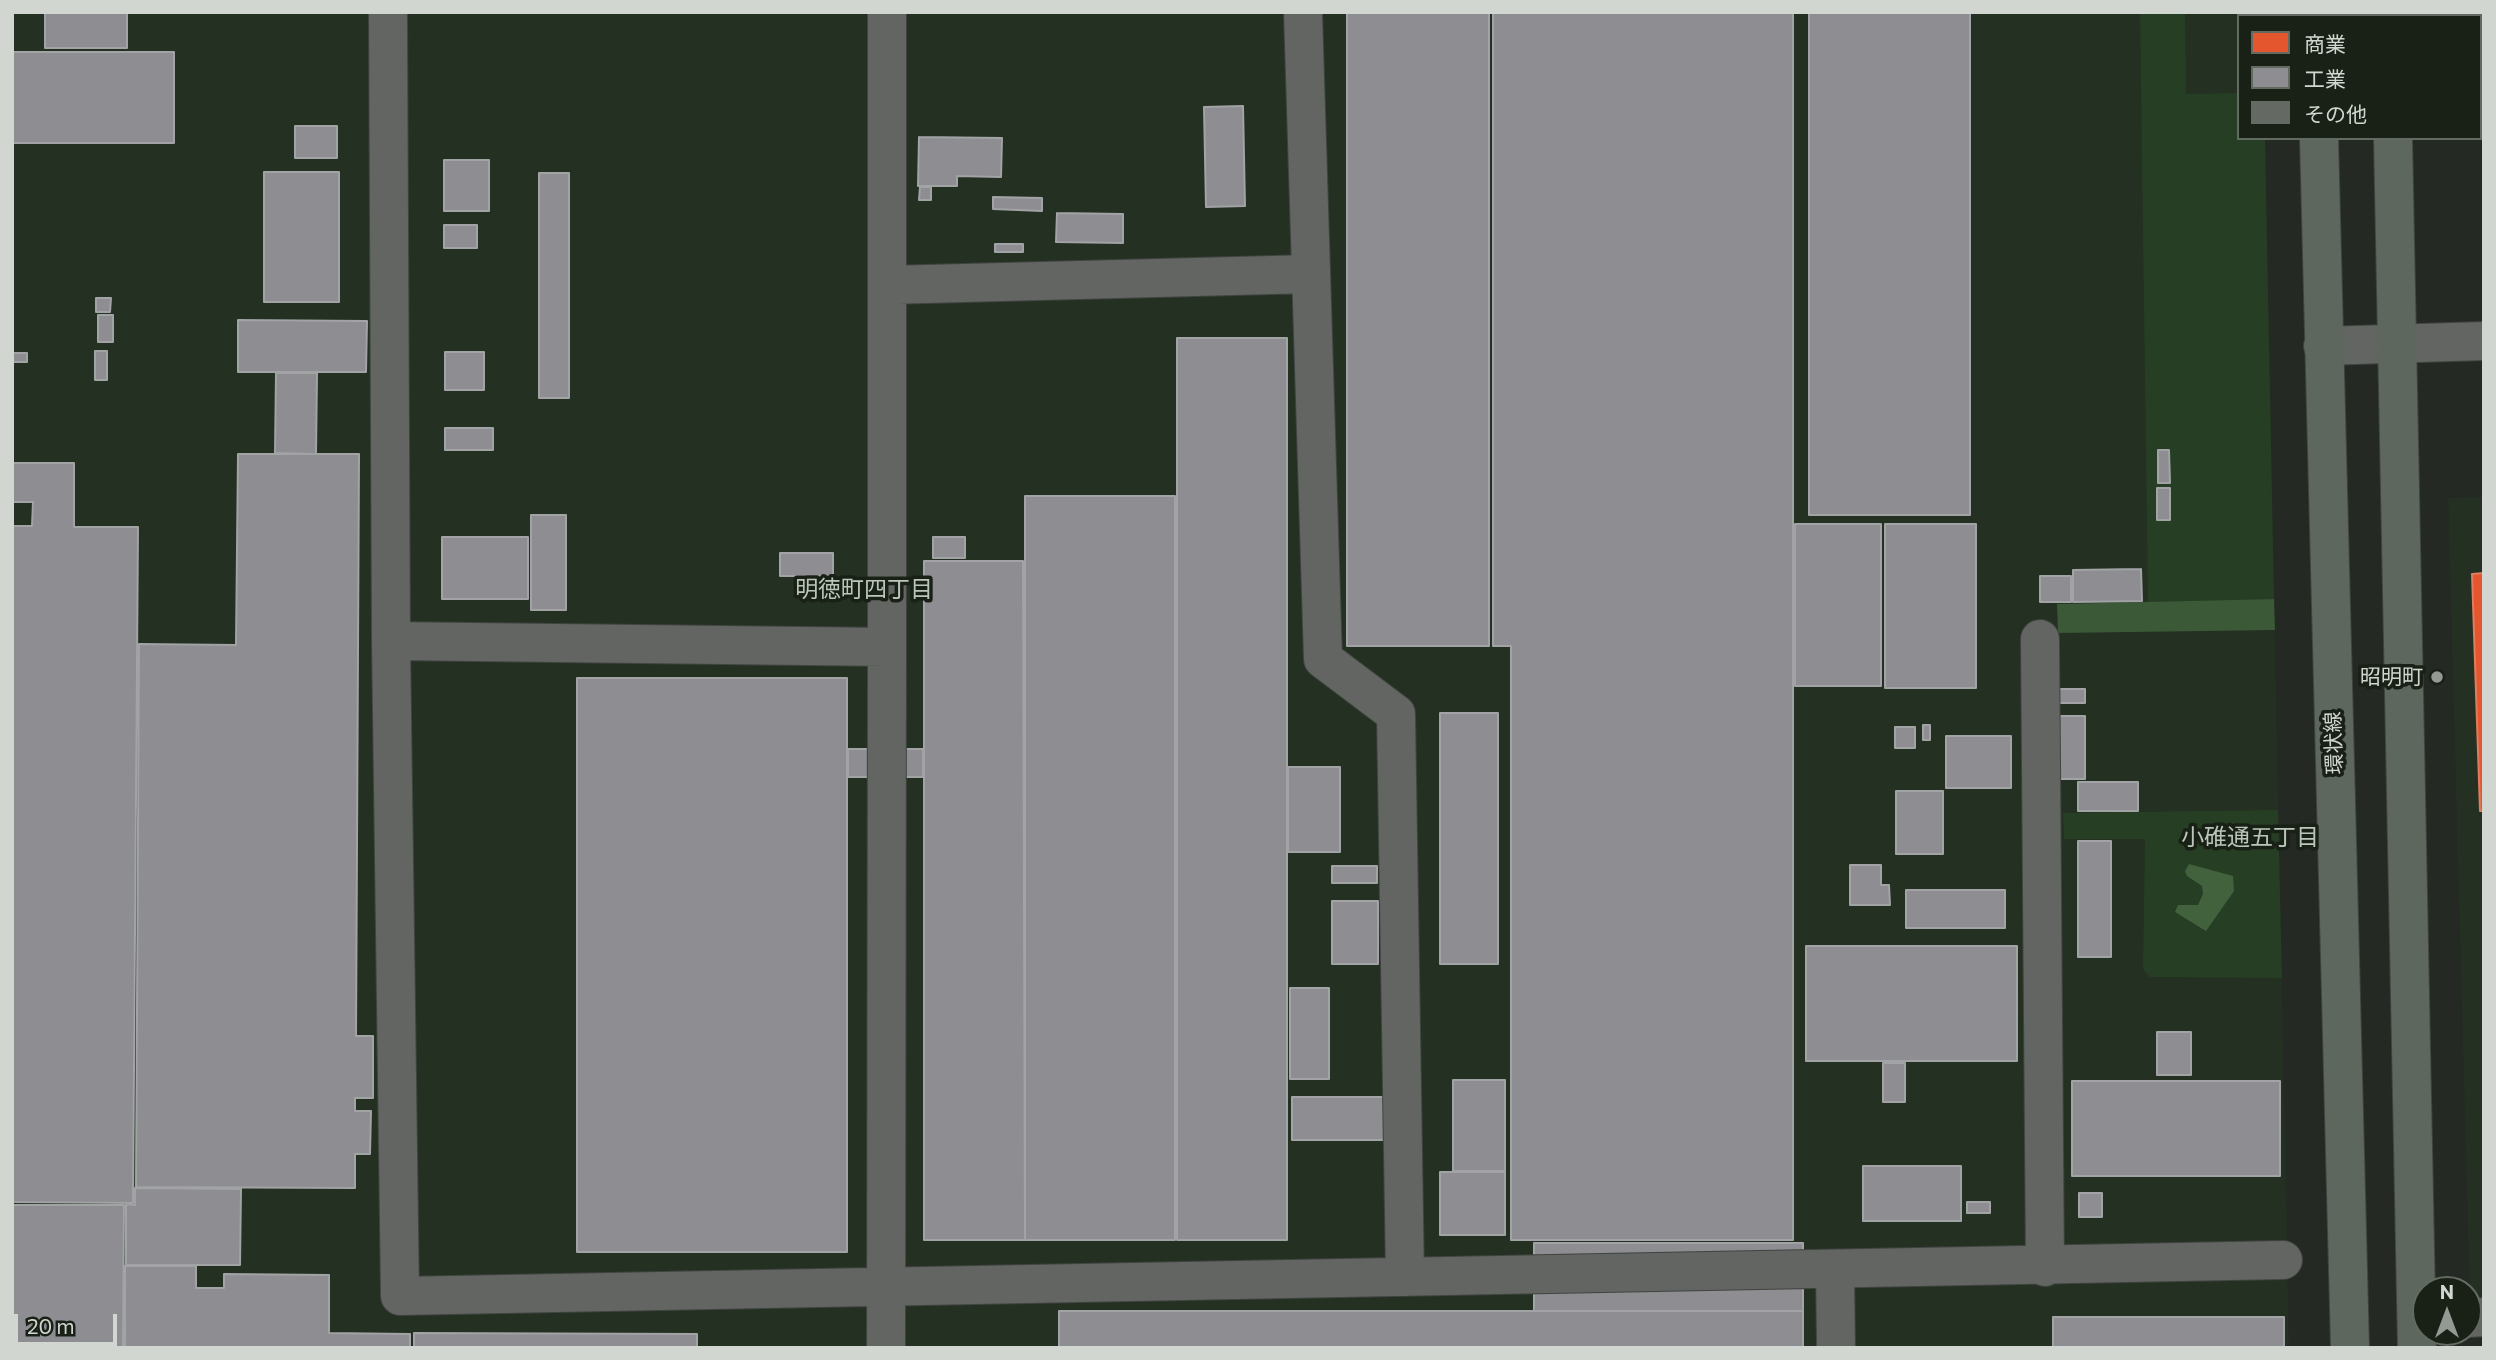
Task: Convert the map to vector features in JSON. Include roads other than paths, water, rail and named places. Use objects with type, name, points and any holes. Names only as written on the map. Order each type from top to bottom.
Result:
[{"type":"main road","name":"環状線","points":[[2319,140],[2350,1348]]},
{"type":"main road","points":[[2393,140],[2419,1276]]},
{"type":"street","points":[[388,12],[391,641],[400,1296],[2283,1261]]},
{"type":"street","points":[[886,1348],[887,12]]},
{"type":"street","points":[[1303,12],[1323,659],[1396,714],[1405,1277]]},
{"type":"street","points":[[887,285],[1311,274]]},
{"type":"street","points":[[2323,346],[2484,341]]},
{"type":"street","points":[[2040,639],[2045,1267]]},
{"type":"street","points":[[391,641],[887,647]]},
{"type":"street","points":[[1835,1270],[1836,1348]]},
{"type":"place","name":"昭明町","points":[[2437,677]]},
{"type":"district","name":"明徳町四丁目","points":[[864,589]]},
{"type":"district","name":"小碓通五丁目","points":[[2250,837]]}]
